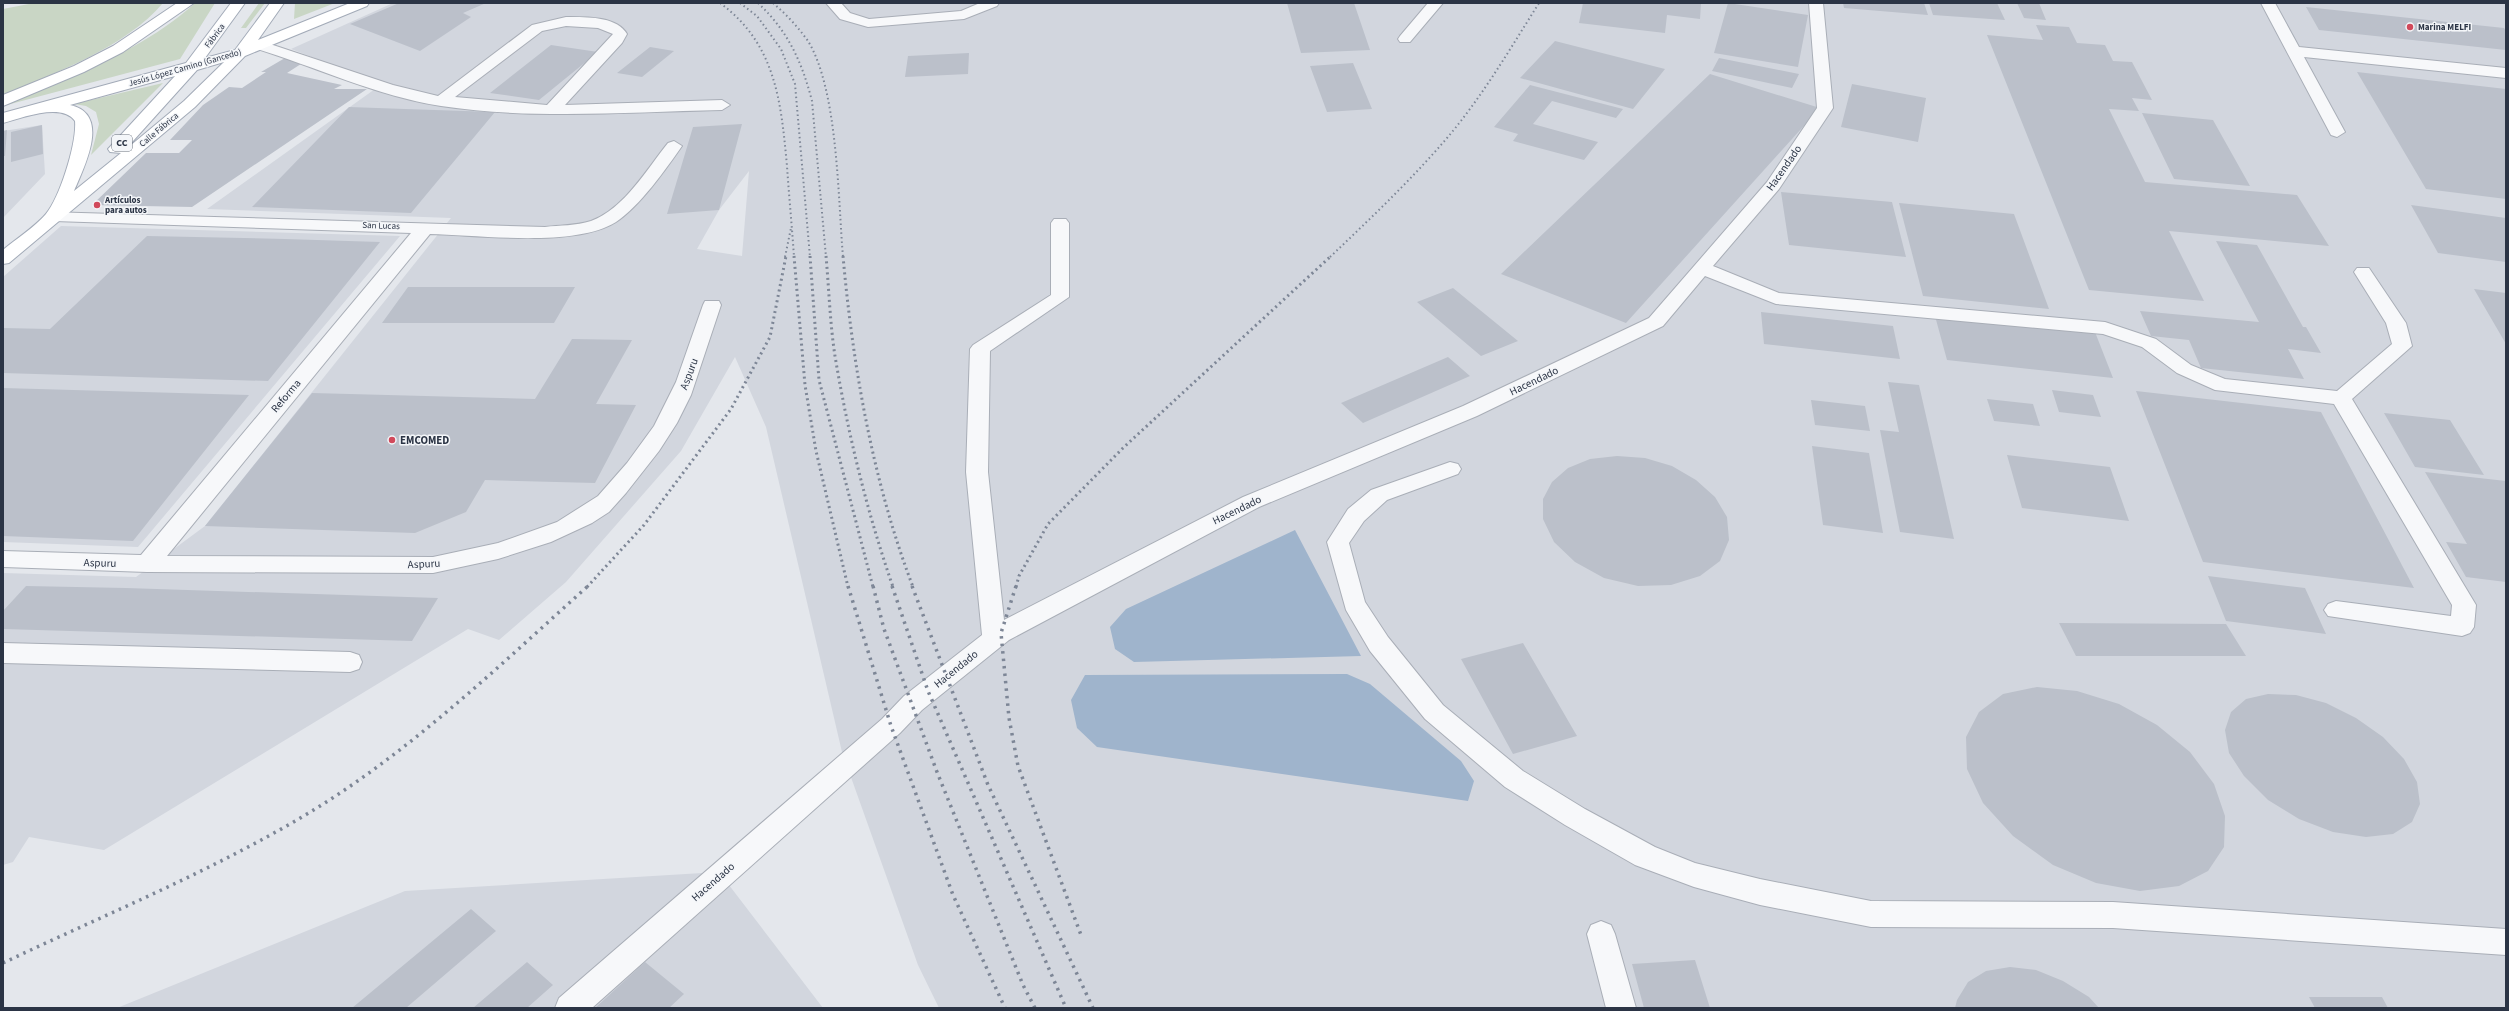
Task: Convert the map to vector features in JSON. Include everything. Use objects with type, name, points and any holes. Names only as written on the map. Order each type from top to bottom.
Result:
[{"type":"main road","points":[[3,101],[80,69],[118,49],[187,3]]},
{"type":"main road","name":"Fábrica","points":[[190,68],[238,3]]},
{"type":"main road","name":"CC","points":[[240,53],[265,24],[277,3]]},
{"type":"main road","name":"Jesús López Camino (Gancedo)","points":[[3,118],[190,68],[240,53],[362,3]]},
{"type":"main road","points":[[179,114],[250,65],[275,51],[373,3]]},
{"type":"main road","name":"Calle Fábrica","points":[[3,259],[179,114],[240,53]]},
{"type":"main road","name":"Calle Fábrica","points":[[54,216],[190,68]]},
{"type":"main road","points":[[40,108],[69,109],[78,113],[83,119],[82,150],[54,216]]},
{"type":"street","points":[[833,3],[845,16],[868,22],[964,15],[992,3]]},
{"type":"street","points":[[1405,39],[1436,3]]},
{"type":"street","name":"Hacendado","points":[[570,1008],[870,743],[913,703],[994,638],[1251,502],[1470,411],[1656,322],[1773,185],[1825,108],[1816,3]]},
{"type":"street","points":[[2268,3],[2337,132]]},
{"type":"street","points":[[441,101],[537,28],[546,24],[571,22],[617,28],[620,34],[617,40],[551,110]]},
{"type":"street","points":[[258,46],[306,59],[388,88],[441,101],[551,110],[722,105]]},
{"type":"street","points":[[2294,51],[2506,73]]},
{"type":"street","name":"San Lucas","points":[[54,216],[545,232],[578,229],[603,222],[619,211],[674,146]]},
{"type":"street","points":[[994,638],[977,472],[980,349],[1060,297],[1060,223]]},
{"type":"street","name":"Reforma","points":[[147,564],[425,228]]},
{"type":"street","points":[[1702,268],[1776,298],[2105,328],[2149,344],[2184,369],[2222,385],[2341,398],[2402,346],[2396,323],[2363,272]]},
{"type":"street","name":"Aspuru","points":[[3,559],[147,564],[433,565],[479,556],[529,541],[581,519],[601,506],[620,486],[647,451],[675,409],[693,366],[712,305]]},
{"type":"street","points":[[2336,610],[2462,627],[2464,605],[2341,398]]},
{"type":"street","points":[[1450,469],[1378,495],[1356,515],[1338,542],[1354,604],[1379,644],[1434,712],[1514,778],[1575,817],[1645,856],[1694,875],[1760,892],[1871,914],[2113,915],[2506,942]]},
{"type":"street","points":[[3,653],[350,662]]},
{"type":"street","points":[[1601,934],[1621,1008]]},
{"type":"shaded area","points":[[393,3],[2506,3],[2506,1008],[939,1008],[918,965],[842,752],[766,427],[735,357],[681,451],[566,582],[499,640],[468,629],[104,850],[29,837],[13,862],[3,865],[3,573],[136,577],[205,526],[451,218],[207,209],[382,84],[291,49]],"holes":[[[749,171],[742,256],[697,249],[719,210]]]},
{"type":"shaded area","points":[[42,125],[45,174],[3,218],[3,131]]},
{"type":"shaded area","points":[[61,226],[400,236],[138,547],[3,542],[3,277]]},
{"type":"shaded area","points":[[719,872],[823,1008],[117,1008],[405,891]]},
{"type":"green space","points":[[34,3],[163,3],[148,19],[110,46],[67,68],[3,95],[3,9]]},
{"type":"green space","points":[[195,3],[215,3],[180,59],[3,106],[25,95],[57,83],[133,47],[165,27]]},
{"type":"green space","points":[[259,3],[265,3],[246,28],[241,28]]},
{"type":"green space","points":[[295,3],[335,3],[294,19]]},
{"type":"green space","points":[[163,83],[91,155],[99,124],[96,112],[86,106],[74,104]]},
{"type":"water","points":[[1295,530],[1361,656],[1134,662],[1115,649],[1110,627],[1126,609]]},
{"type":"water","points":[[1347,674],[1370,684],[1461,761],[1474,781],[1468,801],[1097,747],[1077,728],[1071,700],[1085,675]]},
{"type":"building","points":[[399,3],[486,3],[463,13],[471,17],[420,51],[350,24]]},
{"type":"building","points":[[1287,3],[1354,3],[1370,50],[1301,53]]},
{"type":"building","points":[[1583,3],[1701,3],[1700,19],[1667,15],[1665,33],[1579,23]]},
{"type":"building","points":[[1728,3],[1808,15],[1798,67],[1714,53]]},
{"type":"building","points":[[1843,3],[1924,3],[1928,15],[1844,8]]},
{"type":"building","points":[[1929,3],[1997,3],[2005,20],[1933,15]]},
{"type":"building","points":[[2017,3],[2039,3],[2046,20],[2024,18]]},
{"type":"building","points":[[2306,7],[2504,28],[2506,31],[2506,50],[2319,30]]},
{"type":"building","points":[[2036,25],[2069,27],[2077,43],[2105,45],[2113,61],[2132,62],[2152,100],[2132,98],[2139,111],[2109,109],[2145,182],[2297,195],[2329,246],[2169,231],[2204,301],[2089,290],[1987,35],[2043,40]]},
{"type":"building","points":[[1555,41],[1665,69],[1633,109],[1520,78]]},
{"type":"building","points":[[551,45],[598,52],[539,100],[490,93]]},
{"type":"building","points":[[650,47],[674,51],[642,77],[617,73]]},
{"type":"building","points":[[969,53],[968,74],[905,77],[908,56]]},
{"type":"building","points":[[285,58],[304,62],[287,73],[342,85],[334,89],[367,89],[192,207],[92,205],[146,153],[179,153],[192,140],[170,140],[203,105],[229,87],[242,88],[266,72],[261,72]]},
{"type":"building","points":[[1719,58],[1799,74],[1792,88],[1712,71]]},
{"type":"building","points":[[1353,63],[1372,109],[1327,112],[1310,66]]},
{"type":"building","points":[[2357,72],[2506,89],[2506,199],[2426,189]]},
{"type":"building","points":[[1710,74],[1820,108],[1626,323],[1501,274]]},
{"type":"building","points":[[1852,84],[1926,98],[1918,142],[1841,127]]},
{"type":"building","points":[[1530,85],[1623,109],[1616,118],[1552,101],[1533,124],[1598,142],[1584,160],[1513,141],[1518,134],[1494,127]]},
{"type":"building","points":[[349,107],[495,112],[411,213],[252,207]]},
{"type":"building","points":[[2142,113],[2213,120],[2250,186],[2174,179]]},
{"type":"building","points":[[742,124],[719,210],[667,214],[693,127]]},
{"type":"building","points":[[42,125],[43,154],[11,162],[11,132]]},
{"type":"building","points":[[7,130],[5,156],[3,156],[3,131]]},
{"type":"building","points":[[1781,192],[1892,202],[1906,257],[1789,245]]},
{"type":"building","points":[[1899,203],[2014,214],[2049,309],[1923,296]]},
{"type":"building","points":[[2411,205],[2506,218],[2506,262],[2438,253]]},
{"type":"building","points":[[147,236],[380,242],[268,381],[3,373],[3,328],[50,329]]},
{"type":"building","points":[[2216,241],[2257,245],[2303,327],[2306,327],[2321,353],[2288,349],[2304,379],[2201,368],[2189,340],[2151,336],[2140,311],[2259,322]]},
{"type":"building","points":[[408,287],[575,287],[554,323],[382,323]]},
{"type":"building","points":[[1453,288],[1518,341],[1481,356],[1417,302]]},
{"type":"building","points":[[2474,289],[2506,293],[2506,344]]},
{"type":"building","points":[[1761,312],[1893,326],[1900,359],[1764,344]]},
{"type":"building","points":[[1935,316],[2095,332],[2113,378],[1947,360]]},
{"type":"building","name":"EMCOMED","points":[[572,339],[632,340],[596,404],[636,405],[595,483],[485,480],[466,512],[415,533],[205,526],[312,393],[535,399]]},
{"type":"building","points":[[1448,357],[1470,376],[1363,423],[1341,403]]},
{"type":"building","points":[[1888,382],[1919,385],[1954,539],[1900,532],[1880,430],[1899,432]]},
{"type":"building","points":[[3,388],[249,395],[133,541],[3,536]]},
{"type":"building","points":[[2052,390],[2093,395],[2101,417],[2059,412]]},
{"type":"building","points":[[2136,391],[2321,412],[2414,588],[2203,562]]},
{"type":"building","points":[[1987,399],[2033,404],[2040,426],[1994,421]]},
{"type":"building","points":[[1811,400],[1865,406],[1870,431],[1815,425]]},
{"type":"building","points":[[2384,413],[2450,420],[2484,475],[2415,467]]},
{"type":"building","points":[[1812,446],[1869,453],[1883,533],[1823,525]]},
{"type":"building","points":[[2007,455],[2110,467],[2129,521],[2022,508]]},
{"type":"building","points":[[1617,456],[1645,458],[1672,466],[1696,480],[1715,497],[1727,517],[1729,540],[1720,561],[1700,576],[1671,585],[1638,586],[1604,578],[1575,562],[1554,542],[1543,519],[1543,499],[1552,482],[1568,468],[1590,459]]},
{"type":"building","points":[[2425,472],[2506,481],[2506,582],[2466,577],[2446,542],[2467,544]]},
{"type":"building","points":[[2208,576],[2305,588],[2326,634],[2226,621]]},
{"type":"building","points":[[26,586],[438,598],[412,641],[3,629],[3,611]]},
{"type":"building","points":[[2059,623],[2226,624],[2246,656],[2076,656]]},
{"type":"building","points":[[1523,643],[1577,736],[1513,754],[1461,659]]},
{"type":"building","points":[[2037,687],[2077,691],[2119,704],[2157,725],[2190,752],[2214,784],[2225,816],[2224,847],[2208,871],[2179,886],[2140,891],[2096,883],[2053,865],[2013,836],[1983,803],[1967,769],[1966,737],[1979,712],[2003,694]]},
{"type":"building","points":[[2268,694],[2296,695],[2326,703],[2356,718],[2383,737],[2404,759],[2417,782],[2420,804],[2412,822],[2393,834],[2366,837],[2333,832],[2299,819],[2268,800],[2244,776],[2229,753],[2225,730],[2231,712],[2246,699]]},
{"type":"building","points":[[471,909],[496,931],[406,1008],[352,1008]]},
{"type":"building","points":[[1695,960],[1710,1008],[1644,1008],[1632,964]]},
{"type":"building","points":[[527,962],[553,985],[527,1008],[473,1008]]},
{"type":"building","points":[[645,962],[684,994],[669,1008],[595,1008]]},
{"type":"building","points":[[2010,967],[2036,970],[2063,981],[2089,997],[2099,1008],[1955,1008],[1957,1000],[1968,982],[1986,971]]},
{"type":"building","points":[[2309,997],[2382,997],[2388,1008],[2315,1008]]},
{"type":"railway","points":[[720,3],[739,19],[753,37],[764,56],[772,76],[778,97],[785,142],[794,257]]},
{"type":"railway","points":[[740,3],[757,16],[781,49],[795,84],[810,257]]},
{"type":"railway","points":[[758,3],[769,14],[786,36],[804,73],[812,101],[826,257]]},
{"type":"railway","points":[[773,3],[792,21],[808,41],[818,62],[825,87],[835,146],[843,257]]},
{"type":"railway","points":[[1330,257],[1405,184],[1447,138],[1484,89],[1539,3]]},
{"type":"railway","points":[[785,257],[791,228]]},
{"type":"railway","points":[[588,586],[644,525],[731,409],[770,337],[786,256]]},
{"type":"railway","points":[[794,256],[805,385],[816,451],[848,587]]},
{"type":"railway","points":[[810,256],[819,380],[873,587]]},
{"type":"railway","points":[[826,256],[833,344],[840,385],[859,473],[893,587]]},
{"type":"railway","points":[[843,256],[847,298],[859,382],[867,424],[887,507],[913,587]]},
{"type":"railway","points":[[1016,587],[1019,576],[1048,524],[1123,448],[1331,256]]},
{"type":"railway","points":[[3,963],[233,855],[307,814],[345,790],[418,736],[453,707],[588,586]]},
{"type":"railway","points":[[848,586],[891,726],[953,895],[1005,1008]]},
{"type":"railway","points":[[873,586],[884,629],[937,772],[1023,985],[1035,1008]]},
{"type":"railway","points":[[892,586],[928,691],[1066,1008]]},
{"type":"railway","points":[[912,586],[988,785],[1093,1008]]},
{"type":"railway","points":[[1016,586],[1001,633],[1009,718],[1018,766],[1081,935]]},
{"type":"place","name":"Marina MELFI","points":[[2410,27]]},
{"type":"place","name":"Artículos para autos","points":[[97,205]]},
{"type":"place","name":"EMCOMED","points":[[392,440]]}]
